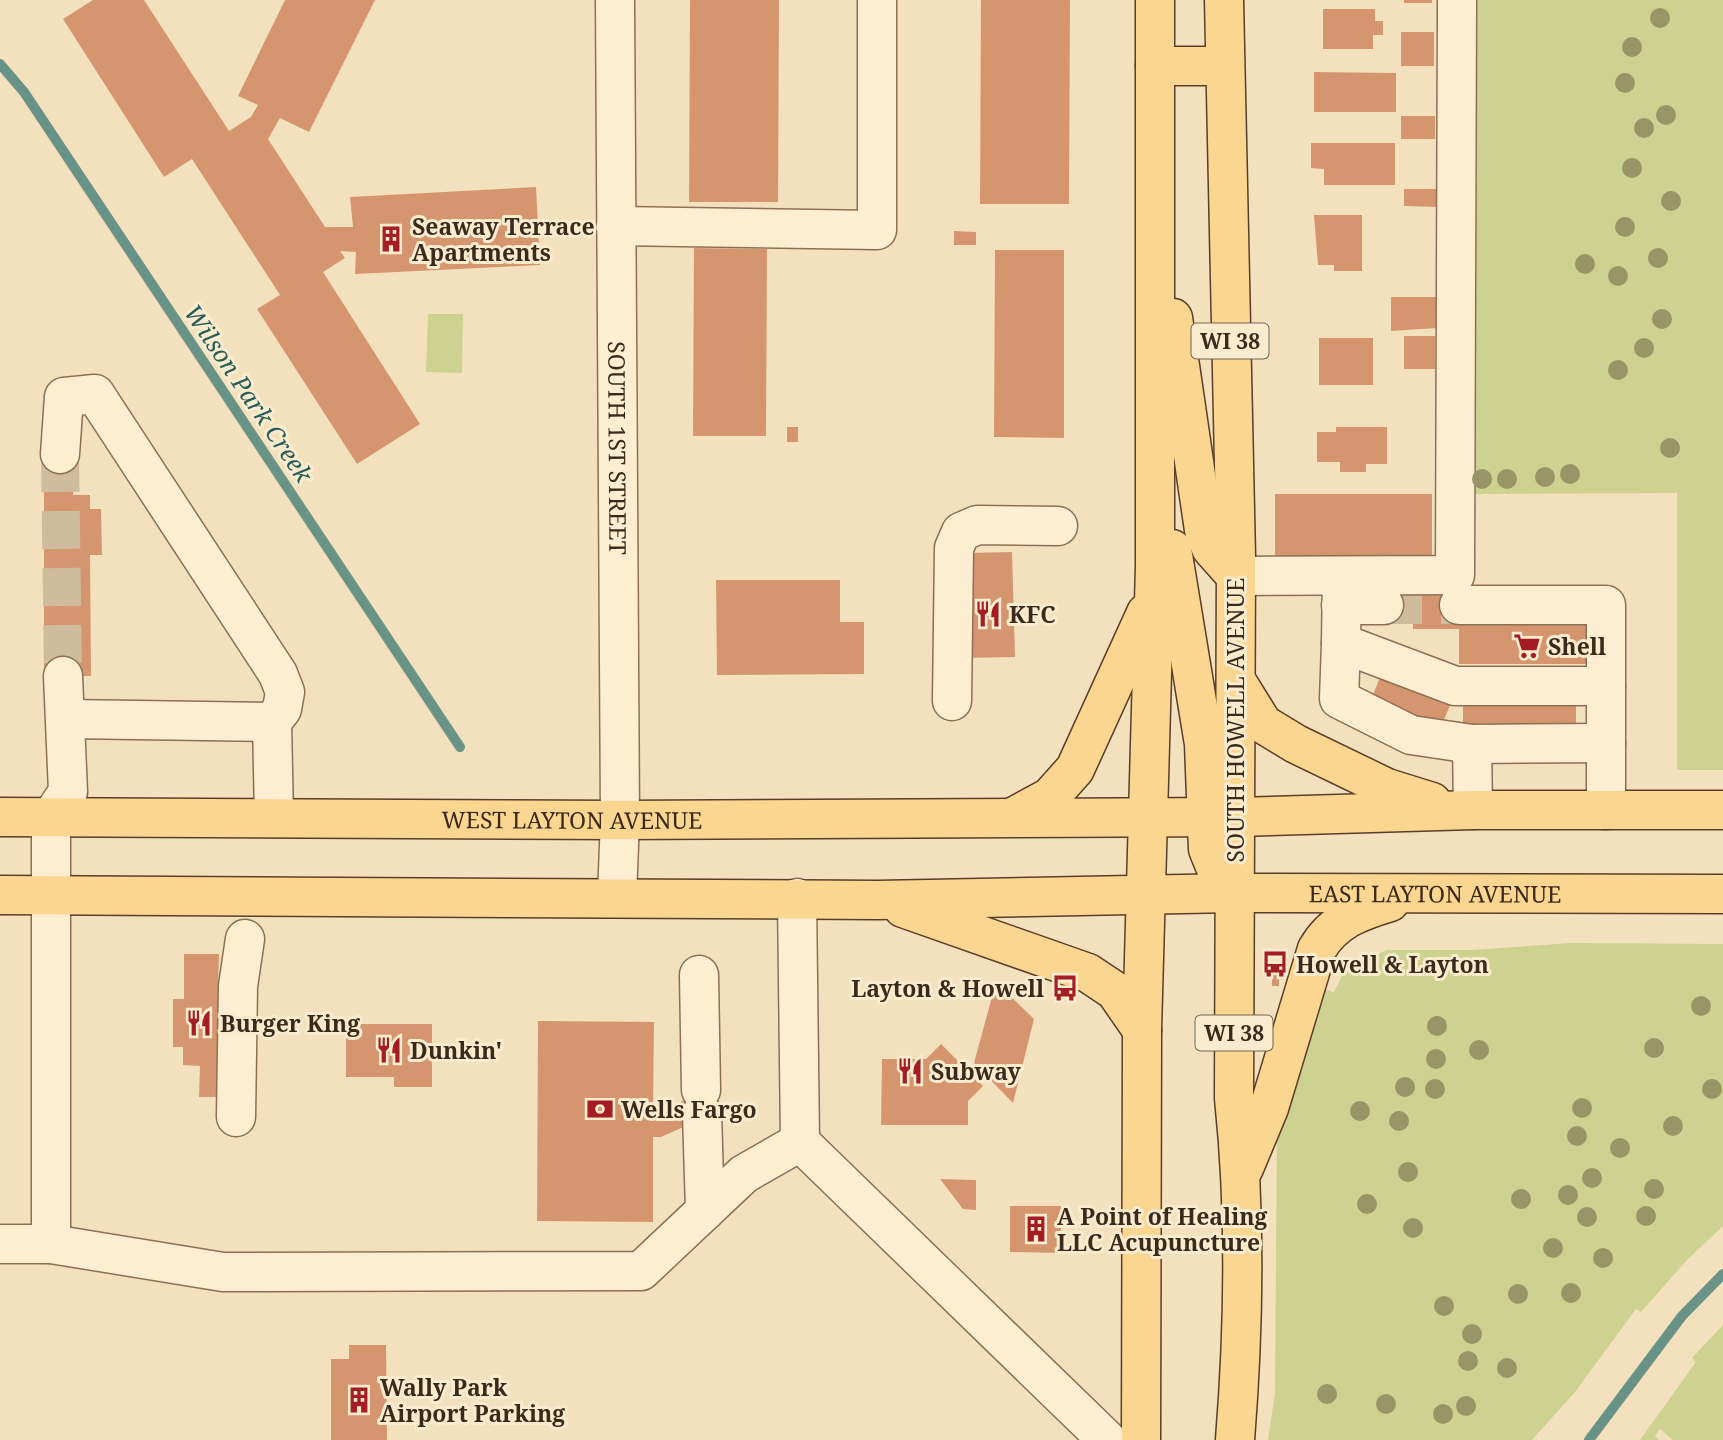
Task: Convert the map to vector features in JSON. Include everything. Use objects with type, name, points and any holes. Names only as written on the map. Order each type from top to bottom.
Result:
[{"type":"main road","points":[[1141,1440],[1142,1030],[1154,595],[1155,0]]},
{"type":"main road","name":"SOUTH HOWELL AVENUE","points":[[1224,0],[1223,66],[1237,682],[1220,817],[1234,893],[1234,1098],[1242,1173],[1240,1381],[1235,1440]]},
{"type":"main road","points":[[1155,66],[1223,66]]},
{"type":"main road","points":[[1155,216],[1184,382],[1204,530],[1211,548],[1236,576]]},
{"type":"main road","points":[[1155,439],[1204,744],[1220,817]]},
{"type":"main road","points":[[1012,818],[1050,797],[1075,769],[1154,595]]},
{"type":"main road","points":[[1237,682],[1263,724],[1296,744],[1387,788],[1428,801],[1473,810]]},
{"type":"main road","points":[[1146,818],[1473,810],[1723,810]]},
{"type":"main road","name":"WEST LAYTON AVENUE","points":[[0,817],[620,820],[1146,818]]},
{"type":"main road","name":"EAST LAYTON AVENUE","points":[[1145,895],[1723,894]]},
{"type":"main road","points":[[0,895],[617,896],[878,900],[1145,895]]},
{"type":"main road","points":[[1242,1173],[1269,1108],[1308,974],[1325,934],[1356,914],[1416,895]]},
{"type":"main road","points":[[878,900],[1088,973],[1115,991],[1142,1030]]},
{"type":"street","name":"SOUTH 1ST STREET","points":[[615,0],[620,820],[617,896]]},
{"type":"street","points":[[616,226],[877,230],[877,0]]},
{"type":"street","points":[[1341,591],[1455,575],[1457,0]]},
{"type":"street","points":[[60,454],[64,397],[95,394],[278,674],[285,692],[282,709],[272,722],[274,818]]},
{"type":"street","points":[[952,701],[954,548],[961,532],[977,525],[1058,526]]},
{"type":"street","points":[[1236,576],[1341,591],[1384,606]]},
{"type":"street","points":[[1341,591],[1339,698],[1412,735],[1472,744],[1606,743]]},
{"type":"street","points":[[1459,606],[1606,605],[1606,810]]},
{"type":"street","points":[[1341,643],[1455,686],[1606,686]]},
{"type":"street","points":[[51,1244],[51,817],[68,792],[68,719],[63,676]]},
{"type":"street","points":[[68,719],[272,722]]},
{"type":"street","points":[[1472,744],[1473,810]]},
{"type":"street","points":[[797,898],[800,1142],[1107,1440]]},
{"type":"street","points":[[236,1117],[237,986],[245,939]]},
{"type":"street","points":[[699,975],[705,1211]]},
{"type":"street","points":[[0,1244],[51,1244],[223,1272],[640,1271],[744,1174],[800,1142]]},
{"type":"green space","points":[[1469,0],[1723,0],[1723,770],[1677,770],[1677,493],[1467,494]]},
{"type":"green space","points":[[428,314],[463,314],[462,373],[426,372]]},
{"type":"green space","points":[[1571,943],[1723,944],[1723,1226],[1686,1261],[1641,1312],[1636,1309],[1575,1392],[1532,1440],[1268,1440],[1275,1393],[1277,1125],[1320,988],[1334,992],[1342,976],[1355,963],[1387,950],[1472,950]]},
{"type":"green space","points":[[1723,1325],[1723,1440],[1673,1440],[1660,1429],[1655,1436],[1659,1440],[1640,1440],[1696,1362],[1692,1358]]},
{"type":"building","name":"Seaway Terrace Apartments","points":[[93,0],[144,0],[229,131],[251,117],[258,105],[238,96],[285,0],[375,0],[309,132],[280,118],[268,139],[325,227],[353,227],[350,197],[536,187],[540,265],[355,274],[356,252],[340,251],[345,258],[323,272],[420,424],[357,464],[257,309],[280,295],[192,159],[164,177],[63,19]]},
{"type":"building","points":[[690,0],[779,0],[778,202],[689,202]]},
{"type":"building","points":[[981,0],[1070,0],[1069,204],[980,204]]},
{"type":"building","points":[[1404,0],[1432,0],[1432,3],[1404,3]]},
{"type":"building","points":[[1323,9],[1375,9],[1375,21],[1383,21],[1383,35],[1373,35],[1373,49],[1323,49]]},
{"type":"building","points":[[1401,32],[1434,32],[1434,66],[1401,66]]},
{"type":"building","points":[[1314,72],[1396,73],[1396,112],[1314,112]]},
{"type":"building","points":[[1401,116],[1435,116],[1435,139],[1401,139]]},
{"type":"building","points":[[1311,143],[1395,143],[1395,185],[1324,185],[1324,169],[1311,168]]},
{"type":"building","points":[[1404,189],[1438,189],[1438,207],[1404,206]]},
{"type":"building","points":[[1314,215],[1362,215],[1362,271],[1334,271],[1334,265],[1318,265]]},
{"type":"building","points":[[954,231],[976,232],[976,245],[954,245]]},
{"type":"building","points":[[694,248],[767,249],[766,436],[693,436]]},
{"type":"building","points":[[995,250],[1064,250],[1064,438],[994,437]]},
{"type":"building","points":[[1391,297],[1437,297],[1437,328],[1391,331]]},
{"type":"building","points":[[1404,336],[1435,336],[1435,369],[1404,369]]},
{"type":"building","points":[[1319,338],[1373,338],[1373,385],[1319,385]]},
{"type":"building","points":[[787,427],[798,427],[798,442],[787,442]]},
{"type":"building","points":[[1336,427],[1387,427],[1387,464],[1366,464],[1366,472],[1340,472],[1340,462],[1317,462],[1317,432],[1336,432]]},
{"type":"building","points":[[44,454],[73,454],[73,495],[90,495],[90,509],[101,509],[102,555],[90,555],[91,676],[44,676]]},
{"type":"building","points":[[1275,494],[1432,494],[1432,560],[1275,559]]},
{"type":"building","name":"KFC","points":[[1012,552],[1015,657],[962,658],[965,553]]},
{"type":"building","points":[[716,580],[840,580],[840,622],[864,622],[864,674],[717,675]]},
{"type":"building","name":"Shell","points":[[1384,592],[1459,592],[1594,613],[1594,664],[1459,664],[1459,629],[1413,629],[1413,615],[1384,615]]},
{"type":"building","points":[[1384,667],[1454,696],[1440,729],[1371,700]]},
{"type":"building","points":[[1463,696],[1576,697],[1576,733],[1463,732]]},
{"type":"building","name":"Burger King","points":[[184,954],[219,954],[218,985],[225,985],[224,1097],[199,1097],[200,1066],[183,1065],[183,1047],[173,1047],[173,999],[184,999]]},
{"type":"building","points":[[1272,971],[1279,971],[1279,986],[1272,986]]},
{"type":"building","points":[[996,982],[1034,1019],[1013,1103],[974,1063]]},
{"type":"building","points":[[538,1021],[654,1022],[653,1109],[664,1109],[710,1089],[719,1111],[661,1137],[653,1137],[653,1222],[537,1221]]},
{"type":"building","name":"Dunkin'","points":[[346,1024],[432,1024],[432,1087],[394,1087],[394,1077],[346,1077]]},
{"type":"building","points":[[941,1044],[983,1086],[968,1101],[968,1125],[881,1125],[882,1059],[926,1059]]},
{"type":"building","points":[[940,1179],[976,1180],[976,1210],[963,1209]]},
{"type":"building","name":"A Point of Healing LLC Acupuncture","points":[[1010,1206],[1061,1206],[1061,1253],[1010,1252]]},
{"type":"building","name":"Wally Park Airport Parking","points":[[349,1345],[386,1345],[387,1440],[331,1440],[331,1359],[349,1359]]},
{"type":"waterway","name":"Wilson Park Creek","points":[[0,64],[24,92],[460,747]]},
{"type":"waterway","points":[[1589,1440],[1682,1316],[1723,1274]]},
{"type":"tunnel","points":[[60,454],[63,676]]},
{"type":"tunnel","points":[[1384,605],[1459,605]]},
{"type":"place","name":"Seaway Terrace Apartments","points":[[391,239]]},
{"type":"place","name":"KFC","points":[[988,614]]},
{"type":"place","name":"Shell","points":[[1527,646]]},
{"type":"place","name":"Howell & Layton","points":[[1275,964]]},
{"type":"place","name":"Layton & Howell","points":[[1065,988]]},
{"type":"place","name":"Burger King","points":[[199,1023]]},
{"type":"place","name":"Dunkin'","points":[[389,1050]]},
{"type":"place","name":"Subway","points":[[910,1071]]},
{"type":"place","name":"Wells Fargo","points":[[600,1109]]},
{"type":"place","name":"A Point of Healing LLC Acupuncture","points":[[1036,1229]]},
{"type":"place","name":"Wally Park Airport Parking","points":[[359,1400]]}]
